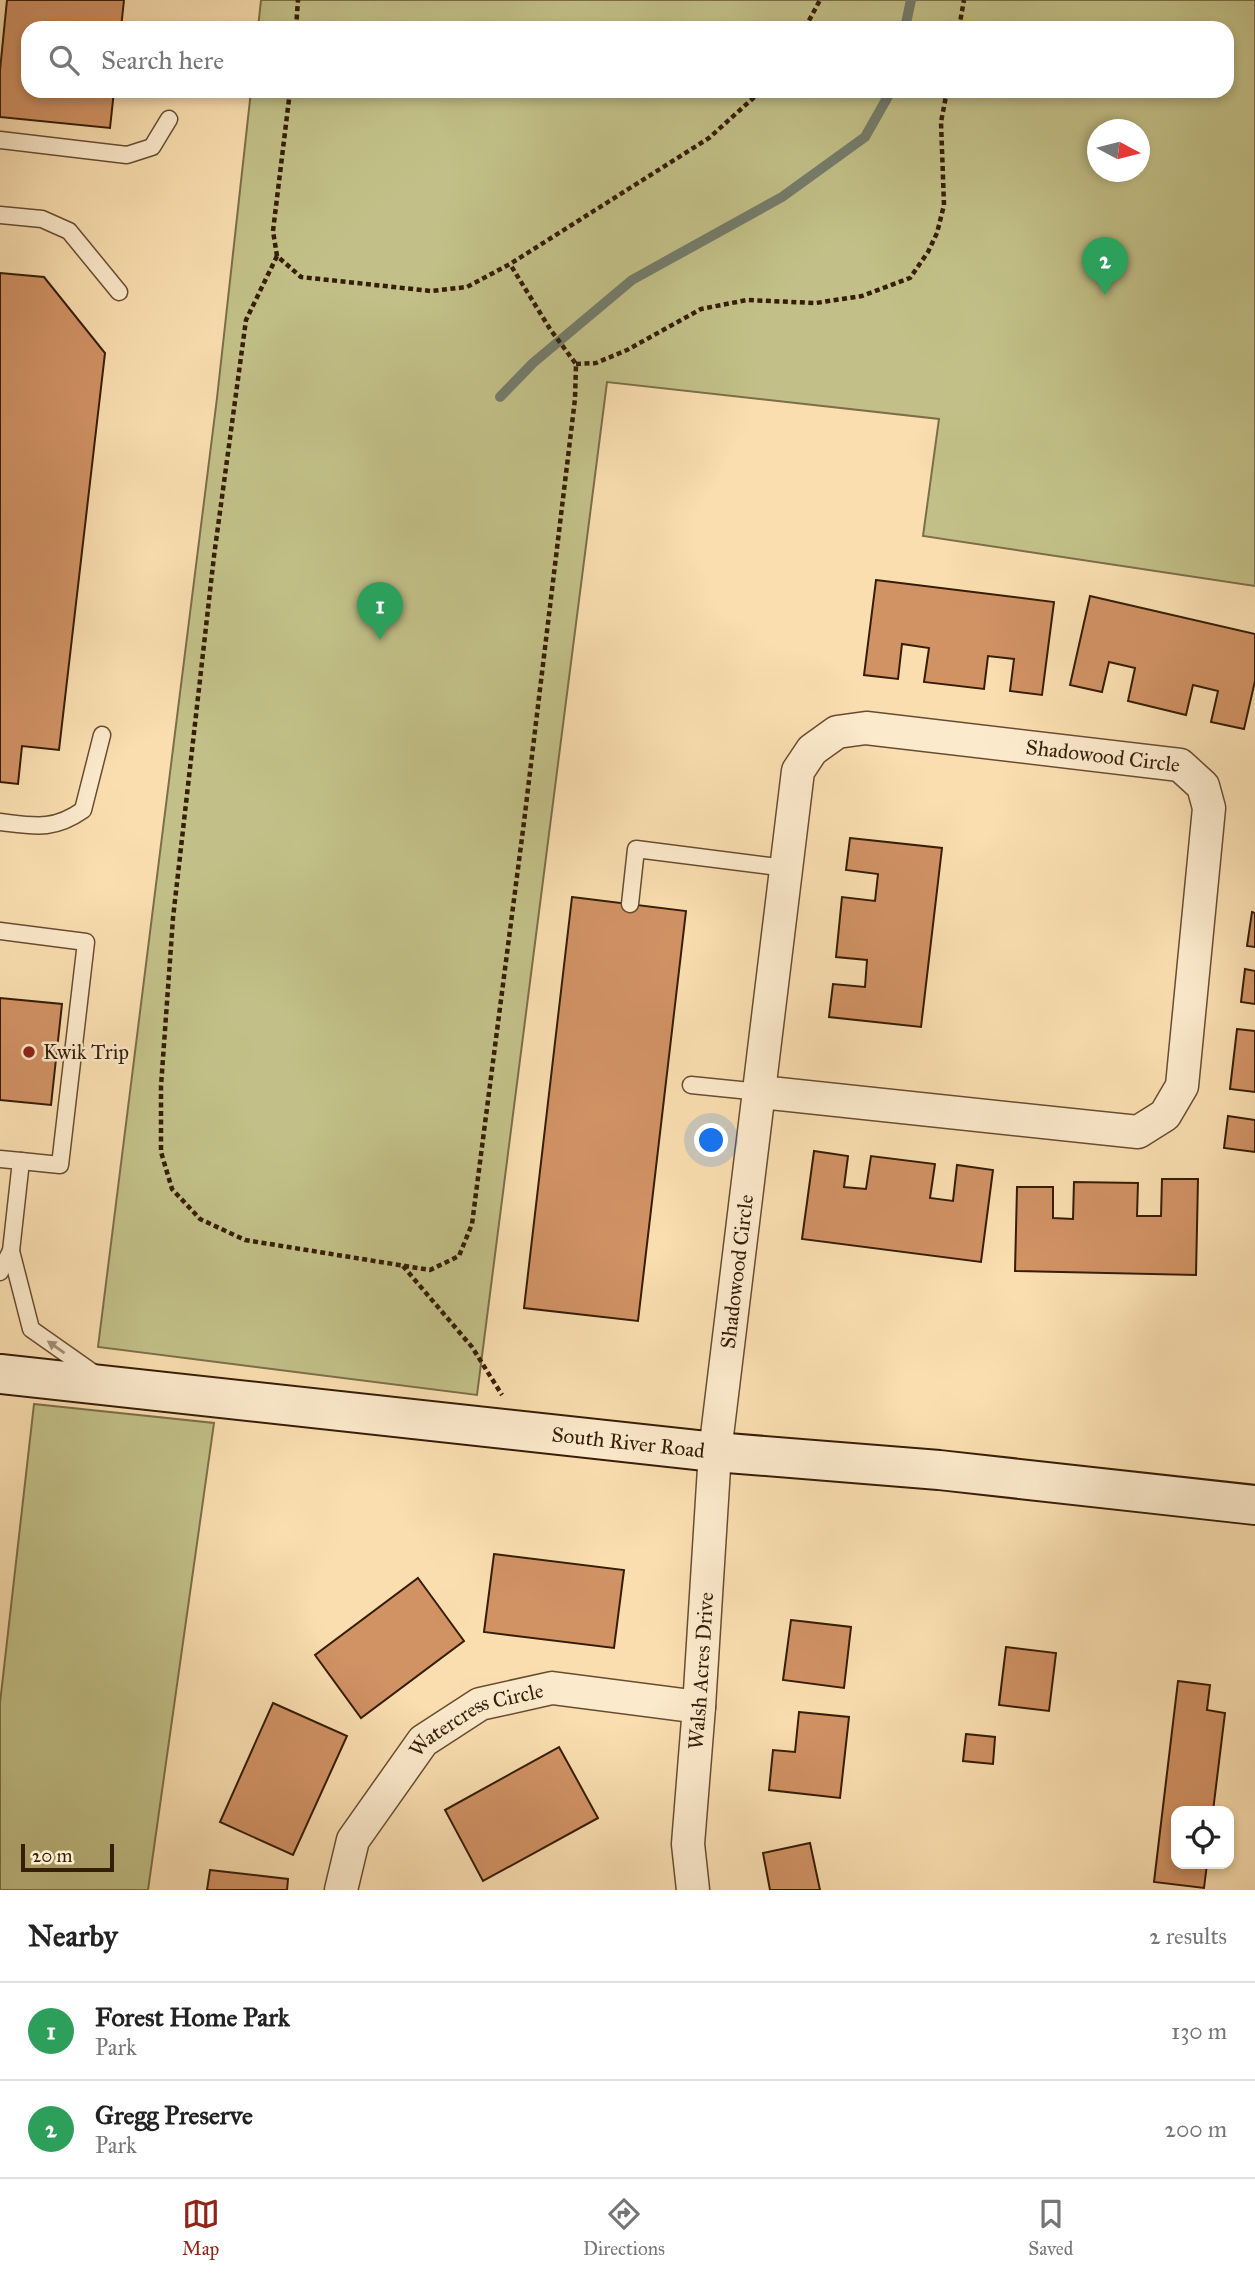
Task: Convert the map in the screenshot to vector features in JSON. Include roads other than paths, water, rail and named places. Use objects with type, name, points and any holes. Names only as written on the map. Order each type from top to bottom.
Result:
[{"type":"street","name":"Shadowood Circle","points":[[715,1452],[798,771],[812,750],[837,732],[866,728],[1180,765],[1203,786],[1209,808],[1182,1086],[1166,1115],[1138,1132],[760,1092]]},
{"type":"street","name":"South River Road","points":[[0,1374],[715,1452],[939,1470],[1255,1505]]},
{"type":"street","name":"Walsh Acres Drive","points":[[693,1890],[688,1843],[715,1452]]},
{"type":"street","name":"Watercress Circle","points":[[341,1890],[354,1840],[423,1741],[480,1704],[552,1688],[699,1707]]},
{"type":"lane","points":[[0,140],[127,155],[152,147],[169,119]]},
{"type":"lane","points":[[0,215],[42,219],[69,231],[119,292]]},
{"type":"lane","points":[[0,822],[42,827],[67,821],[83,810],[102,735]]},
{"type":"lane","points":[[630,904],[636,849],[786,868]]},
{"type":"lane","points":[[0,931],[86,942],[60,1165],[0,1159]]},
{"type":"lane","points":[[691,1085],[760,1092]]},
{"type":"lane","points":[[21,1161],[11,1251],[31,1329],[111,1386]]},
{"type":"lane","points":[[0,1272],[11,1251]]},
{"type":"waterway","points":[[906,21],[911,0]]},
{"type":"waterway","points":[[500,397],[533,363],[632,280],[782,197],[865,137],[887,98]]},
{"type":"place","name":"Gregg Preserve","points":[[1105,295]]},
{"type":"place","name":"Forest Home Park","points":[[380,640]]},
{"type":"place","name":"Kwik Trip","points":[[29,1052]]}]
